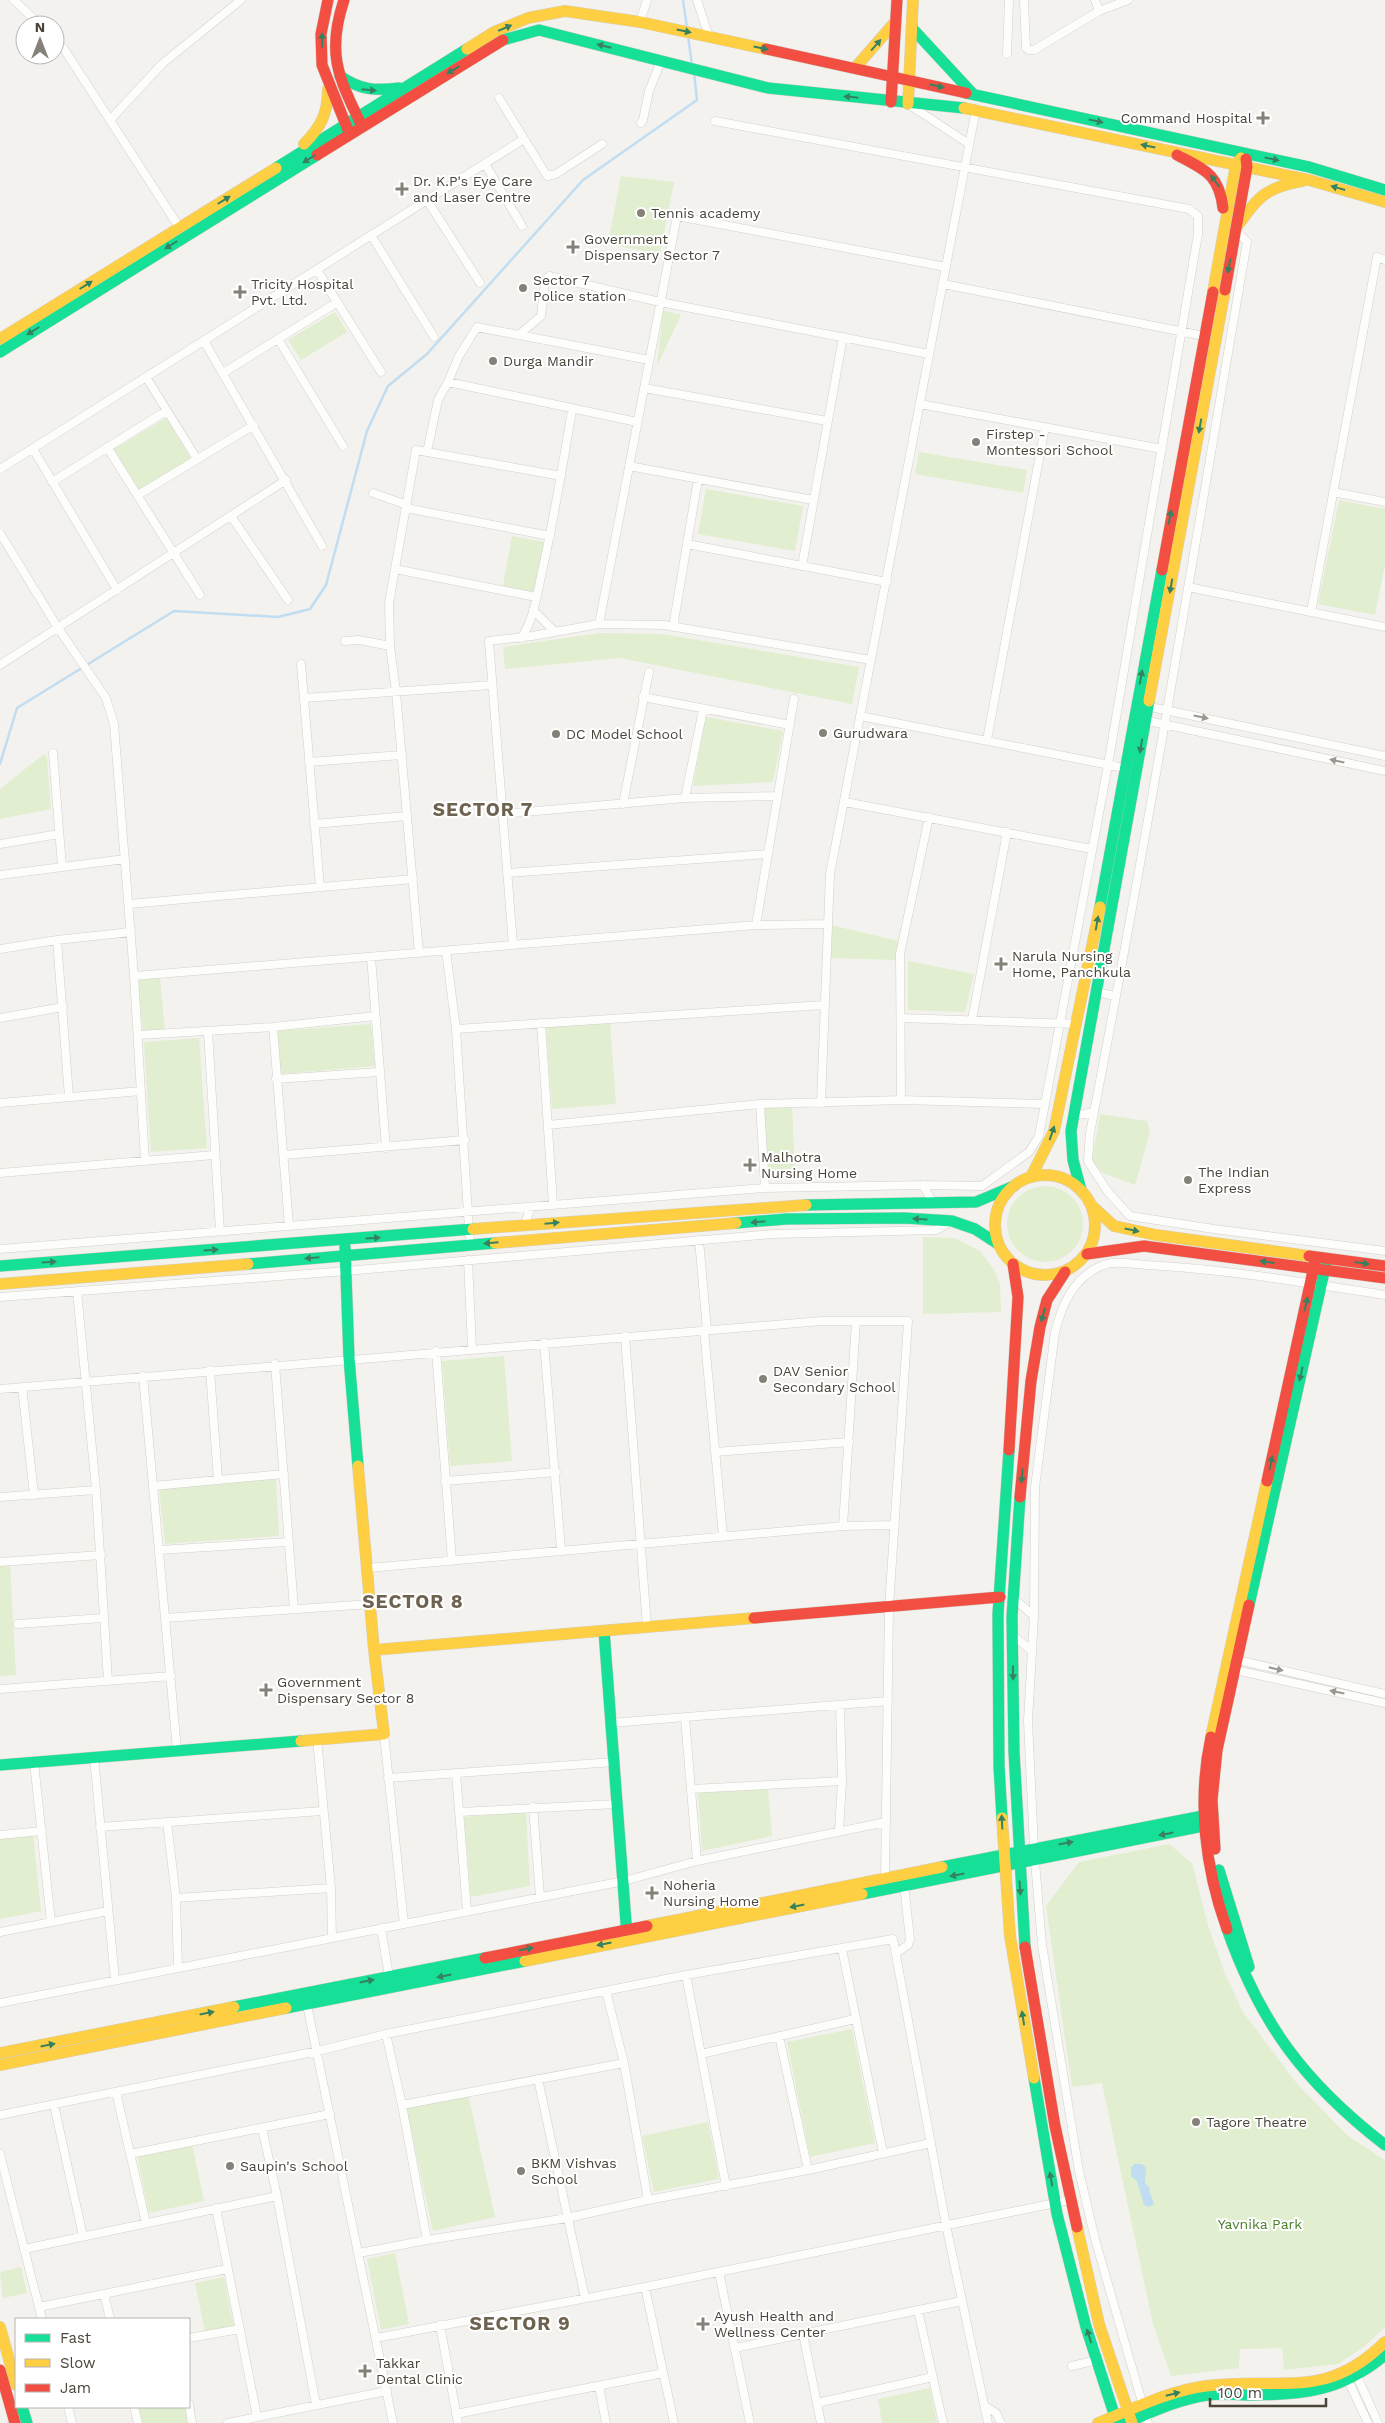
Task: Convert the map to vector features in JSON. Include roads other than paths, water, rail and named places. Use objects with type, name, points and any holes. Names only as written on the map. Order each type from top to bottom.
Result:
[{"type":"street","points":[[14,0],[30,15]]},
{"type":"street","points":[[110,120],[162,64],[241,0]]},
{"type":"street","points":[[328,0],[321,34],[322,65],[348,128]]},
{"type":"street","points":[[344,0],[334,37],[336,66],[360,122]]},
{"type":"street","points":[[640,22],[647,0]]},
{"type":"street","points":[[697,0],[711,37]]},
{"type":"street","points":[[891,102],[897,0]]},
{"type":"street","points":[[908,104],[913,0]]},
{"type":"street","points":[[1008,0],[1008,54]]},
{"type":"street","points":[[1024,0],[1026,48],[1029,50],[1034,50],[1099,11],[1128,0]]},
{"type":"street","points":[[1095,0],[1099,11]]},
{"type":"street","points":[[360,122],[403,88],[494,32],[528,18],[564,11],[640,22],[1246,153],[1309,167],[1385,190]]},
{"type":"street","points":[[855,68],[896,21]]},
{"type":"street","points":[[912,28],[973,94]]},
{"type":"street","points":[[0,339],[292,157],[360,122],[503,40],[539,30],[768,88],[908,104],[976,109],[1309,180],[1385,202]]},
{"type":"street","points":[[65,51],[179,227]]},
{"type":"street","points":[[641,123],[656,60]]},
{"type":"street","points":[[340,76],[358,89],[375,91],[403,88]]},
{"type":"street","points":[[292,157],[322,125],[329,107],[327,79]]},
{"type":"street","points":[[499,98],[547,176],[552,176],[602,144]]},
{"type":"street","points":[[908,104],[969,144]]},
{"type":"street","points":[[821,1103],[830,874],[976,109]]},
{"type":"street","points":[[0,1249],[765,1188],[923,1185],[982,1186],[1029,1152],[1039,1136],[1108,765],[1198,234],[1198,216],[1189,209],[965,169],[715,121]]},
{"type":"street","points":[[0,352],[348,128]]},
{"type":"street","points":[[0,469],[524,139]]},
{"type":"street","points":[[1031,1177],[1054,1130],[1125,769],[1204,336],[1230,229],[1222,191],[1217,180],[1204,170],[1167,150]]},
{"type":"street","points":[[1246,153],[1230,229],[1149,706],[1071,1131],[1073,1160],[1081,1190],[1092,1206],[1114,1226],[1320,1264],[1385,1278]]},
{"type":"street","points":[[485,164],[522,226]]},
{"type":"street","points":[[1230,229],[1261,193],[1280,184],[1309,180]]},
{"type":"street","points":[[427,200],[480,284]]},
{"type":"street","points":[[599,624],[677,216],[946,267]]},
{"type":"street","points":[[1230,229],[1247,242],[1167,710],[1090,1133],[1088,1161],[1108,1192],[1130,1216],[1385,1251]]},
{"type":"street","points":[[371,235],[434,337]]},
{"type":"street","points":[[1311,612],[1377,257],[1385,260]]},
{"type":"street","points":[[316,270],[381,372]]},
{"type":"street","points":[[520,334],[541,316],[545,281],[548,276],[660,302],[929,354]]},
{"type":"street","points":[[943,284],[1204,336]]},
{"type":"street","points":[[223,373],[336,303]]},
{"type":"street","points":[[427,452],[438,400],[459,356],[477,327],[649,360]]},
{"type":"street","points":[[802,566],[843,337]]},
{"type":"street","points":[[278,339],[343,446]]},
{"type":"street","points":[[204,340],[286,480],[322,546]]},
{"type":"street","points":[[146,377],[197,460]]},
{"type":"street","points":[[448,382],[572,410],[638,422]]},
{"type":"street","points":[[644,388],[827,421]]},
{"type":"street","points":[[920,404],[1162,448]]},
{"type":"street","points":[[521,638],[533,610],[550,536],[572,410]]},
{"type":"street","points":[[52,482],[166,411]]},
{"type":"street","points":[[138,495],[254,425]]},
{"type":"street","points":[[987,740],[1045,427]]},
{"type":"street","points":[[32,448],[117,590]]},
{"type":"street","points":[[107,448],[200,595]]},
{"type":"street","points":[[419,953],[402,755],[390,646],[389,603],[416,450],[561,476]]},
{"type":"street","points":[[629,466],[813,500]]},
{"type":"street","points":[[673,627],[698,479]]},
{"type":"street","points":[[0,665],[286,480]]},
{"type":"street","points":[[1333,492],[1385,502]]},
{"type":"street","points":[[373,493],[406,506],[550,536]]},
{"type":"street","points":[[231,516],[288,600]]},
{"type":"street","points":[[0,533],[58,628],[106,698],[114,724],[131,932],[144,1161]]},
{"type":"street","points":[[687,544],[887,582]]},
{"type":"street","points":[[394,569],[536,597]]},
{"type":"street","points":[[1188,587],[1385,627]]},
{"type":"street","points":[[533,610],[555,632]]},
{"type":"street","points":[[513,945],[489,642],[599,624],[673,627],[871,660]]},
{"type":"street","points":[[345,642],[360,640],[390,646]]},
{"type":"street","points":[[301,664],[320,887]]},
{"type":"street","points":[[623,804],[649,672]]},
{"type":"street","points":[[304,698],[492,685]]},
{"type":"street","points":[[643,697],[703,710],[790,725]]},
{"type":"street","points":[[756,925],[794,699]]},
{"type":"street","points":[[1136,704],[1385,756]]},
{"type":"street","points":[[685,798],[703,710]]},
{"type":"street","points":[[860,716],[1108,765],[1125,769],[1136,778]]},
{"type":"street","points":[[1134,718],[1385,771]]},
{"type":"street","points":[[53,753],[62,867]]},
{"type":"street","points":[[309,762],[402,755]]},
{"type":"street","points":[[1125,769],[1138,764]]},
{"type":"street","points":[[502,814],[685,798],[778,796]]},
{"type":"street","points":[[845,802],[1092,849]]},
{"type":"street","points":[[314,824],[407,816]]},
{"type":"street","points":[[901,1100],[900,954],[929,817]]},
{"type":"street","points":[[972,1020],[1007,832]]},
{"type":"street","points":[[0,844],[59,834]]},
{"type":"street","points":[[507,873],[767,854]]},
{"type":"street","points":[[0,875],[125,859]]},
{"type":"street","points":[[129,904],[413,879]]},
{"type":"street","points":[[134,976],[756,925],[827,924]]},
{"type":"street","points":[[0,949],[57,940],[131,932]]},
{"type":"street","points":[[57,940],[70,1097]]},
{"type":"street","points":[[446,951],[456,1029],[470,1212],[470,1244]]},
{"type":"street","points":[[371,957],[386,1148]]},
{"type":"street","points":[[1096,992],[1115,996]]},
{"type":"street","points":[[456,1029],[825,1005]]},
{"type":"street","points":[[0,1018],[63,1007]]},
{"type":"street","points":[[138,1035],[273,1027],[375,1016]]},
{"type":"street","points":[[901,1018],[1076,1024]]},
{"type":"street","points":[[541,1023],[553,1204]]},
{"type":"street","points":[[273,1027],[289,1226]]},
{"type":"street","points":[[208,1031],[220,1231]]},
{"type":"street","points":[[276,1079],[379,1072]]},
{"type":"street","points":[[0,1103],[141,1092]]},
{"type":"street","points":[[548,1125],[760,1104],[901,1100],[1045,1104]]},
{"type":"street","points":[[760,1104],[765,1188]]},
{"type":"street","points":[[1074,1116],[1094,1112]]},
{"type":"street","points":[[284,1155],[464,1140]]},
{"type":"street","points":[[0,1173],[214,1156]]},
{"type":"street","points":[[0,1266],[781,1205],[976,1202],[1031,1177],[1047,1175],[1063,1178],[1081,1190]]},
{"type":"street","points":[[923,1185],[933,1203]]},
{"type":"street","points":[[998,1244],[995,1218],[998,1206],[1014,1186]]},
{"type":"street","points":[[0,1284],[786,1219],[904,1218],[952,1220],[975,1229],[998,1244],[1013,1264],[1025,1272],[1038,1275],[1052,1275],[1065,1272],[1087,1254],[1095,1231],[1092,1206]]},
{"type":"street","points":[[524,1226],[531,1207]]},
{"type":"street","points":[[0,1297],[346,1271],[773,1234],[936,1230],[952,1220]]},
{"type":"street","points":[[344,1240],[349,1358],[374,1650],[404,1924]]},
{"type":"street","points":[[700,1240],[705,1330],[723,1536]]},
{"type":"street","points":[[1087,1254],[1144,1246],[1211,1255],[1320,1264],[1385,1266]]},
{"type":"street","points":[[1209,1270],[1211,1255]]},
{"type":"street","points":[[468,1260],[472,1348]]},
{"type":"street","points":[[1013,1264],[1018,1297],[1016,1370],[1000,1597],[999,1766],[1010,1936],[1055,2203],[1086,2326],[1097,2360],[1124,2419]]},
{"type":"street","points":[[1146,2414],[1095,2239],[1079,2171],[1042,1945],[1028,1720],[1034,1616],[1034,1487],[1055,1337],[1065,1301],[1078,1282],[1089,1273],[1107,1264],[1170,1266],[1209,1270],[1385,1295]]},
{"type":"street","points":[[1320,1264],[1231,1664],[1209,1747],[1203,1800],[1228,1907],[1252,1976],[1270,2012],[1293,2047],[1333,2091],[1385,2136]]},
{"type":"street","points":[[1065,1272],[1047,1300],[1040,1327],[1031,1381],[1013,1598],[1012,1635],[1018,1857],[1023,1936],[1035,2019],[1070,2200],[1099,2324],[1124,2419]]},
{"type":"street","points":[[77,1291],[84,1381],[96,1490],[108,1681]]},
{"type":"street","points":[[0,1388],[275,1364],[822,1321],[908,1321],[889,1606],[885,1878]]},
{"type":"street","points":[[843,1526],[856,1321]]},
{"type":"street","points":[[625,1336],[647,1627]]},
{"type":"street","points":[[544,1343],[561,1549]]},
{"type":"street","points":[[436,1351],[452,1561]]},
{"type":"street","points":[[275,1364],[294,1609]]},
{"type":"street","points":[[210,1370],[218,1480]]},
{"type":"street","points":[[143,1376],[177,1750]]},
{"type":"street","points":[[22,1387],[34,1494]]},
{"type":"street","points":[[715,1452],[848,1442]]},
{"type":"street","points":[[445,1481],[556,1472]]},
{"type":"street","points":[[152,1486],[284,1474]]},
{"type":"street","points":[[0,1497],[96,1490]]},
{"type":"street","points":[[368,1568],[561,1549],[843,1526],[895,1525]]},
{"type":"street","points":[[159,1550],[288,1542]]},
{"type":"street","points":[[0,1562],[101,1555]]},
{"type":"street","points":[[374,1650],[1000,1597]]},
{"type":"street","points":[[1013,1598],[1034,1616]]},
{"type":"street","points":[[165,1618],[371,1604]]},
{"type":"street","points":[[18,1624],[103,1618]]},
{"type":"street","points":[[604,1631],[627,1934]]},
{"type":"street","points":[[1012,1635],[1031,1650]]},
{"type":"street","points":[[1231,1664],[1385,1694]]},
{"type":"street","points":[[1231,1664],[1385,1703]]},
{"type":"street","points":[[0,1689],[171,1676]]},
{"type":"street","points":[[611,1724],[888,1701]]},
{"type":"street","points":[[839,1832],[842,1781],[840,1705]]},
{"type":"street","points":[[685,1718],[697,1861]]},
{"type":"street","points":[[0,1764],[384,1734]]},
{"type":"street","points":[[317,1739],[322,1811],[331,1888],[332,1938]]},
{"type":"street","points":[[94,1757],[115,1980]]},
{"type":"street","points":[[34,1762],[51,1922]]},
{"type":"street","points":[[388,1778],[614,1762]]},
{"type":"street","points":[[456,1773],[467,1911]]},
{"type":"street","points":[[691,1789],[842,1781]]},
{"type":"street","points":[[459,1812],[617,1804]]},
{"type":"street","points":[[533,1807],[540,1897]]},
{"type":"street","points":[[100,1826],[322,1811]]},
{"type":"street","points":[[0,2053],[306,1998],[389,1976],[904,1885],[1018,1857],[1209,1820]]},
{"type":"street","points":[[1209,1820],[1208,1857],[1220,1909],[1245,1978],[1263,2015],[1286,2050],[1326,2095],[1385,2145]]},
{"type":"street","points":[[167,1822],[176,1898],[178,1968]]},
{"type":"street","points":[[0,2002],[624,1880],[697,1861],[886,1822]]},
{"type":"street","points":[[0,1835],[42,1831]]},
{"type":"street","points":[[0,2065],[306,1998],[627,1934],[885,1878],[1004,1860]]},
{"type":"street","points":[[896,1953],[908,1946],[910,1939],[904,1885]]},
{"type":"street","points":[[176,1898],[331,1888]]},
{"type":"street","points":[[0,1932],[108,1911]]},
{"type":"street","points":[[380,1928],[389,1976]]},
{"type":"street","points":[[0,2115],[318,2051],[386,2034],[606,1990],[893,1939],[946,2225],[987,2423],[1000,2421],[996,2413],[985,2406]]},
{"type":"street","points":[[842,1949],[884,2153]]},
{"type":"street","points":[[686,1975],[726,2186]]},
{"type":"street","points":[[606,1990],[624,2063],[648,2200]]},
{"type":"street","points":[[306,1998],[393,2423]]},
{"type":"street","points":[[701,2054],[855,2019]]},
{"type":"street","points":[[386,2034],[402,2106],[427,2240]]},
{"type":"street","points":[[779,2036],[808,2170]]},
{"type":"street","points":[[402,2106],[624,2063]]},
{"type":"street","points":[[538,2079],[585,2298]]},
{"type":"street","points":[[116,2092],[146,2223]]},
{"type":"street","points":[[54,2105],[83,2236]]},
{"type":"street","points":[[130,2154],[330,2114]]},
{"type":"street","points":[[262,2128],[277,2196],[316,2406]]},
{"type":"street","points":[[359,2253],[427,2240],[567,2218],[648,2200],[808,2170],[931,2142]]},
{"type":"street","points":[[0,2154],[42,2318]]},
{"type":"street","points":[[24,2249],[277,2196]]},
{"type":"street","points":[[376,2338],[645,2287],[1070,2200]]},
{"type":"street","points":[[216,2208],[257,2417]]},
{"type":"street","points":[[39,2306],[227,2269]]},
{"type":"street","points":[[719,2272],[750,2423]]},
{"type":"street","points":[[645,2287],[674,2423]]},
{"type":"street","points":[[104,2294],[110,2318]]},
{"type":"street","points":[[735,2348],[962,2301]]},
{"type":"street","points":[[918,2310],[943,2423]]},
{"type":"street","points":[[440,2325],[458,2423]]},
{"type":"street","points":[[0,2327],[15,2381]]},
{"type":"street","points":[[190,2338],[240,2329]]},
{"type":"street","points":[[802,2334],[821,2423]]},
{"type":"street","points":[[1350,2374],[1385,2342]]},
{"type":"street","points":[[1098,2423],[1146,2414],[1166,2395],[1207,2385],[1287,2385],[1319,2380],[1369,2370],[1385,2355]]},
{"type":"street","points":[[1072,2366],[1097,2360]]},
{"type":"street","points":[[0,2370],[15,2423]]},
{"type":"street","points":[[456,2414],[663,2373]]},
{"type":"street","points":[[1350,2374],[1368,2423]]},
{"type":"street","points":[[1350,2374],[1378,2423]]},
{"type":"street","points":[[818,2403],[933,2377]]},
{"type":"street","points":[[599,2386],[606,2423]]},
{"type":"street","points":[[228,2423],[387,2391]]},
{"type":"street","points":[[22,2408],[27,2423]]},
{"type":"street","points":[[68,2408],[72,2423]]},
{"type":"street","points":[[134,2408],[138,2423]]},
{"type":"street","points":[[190,2408],[192,2423]]},
{"type":"water","points":[[1134,2164],[1142,2164],[1146,2168],[1145,2183],[1149,2187],[1154,2204],[1149,2207],[1144,2205],[1137,2181],[1131,2176],[1131,2168]]},
{"type":"waterway","points":[[683,0],[687,28]]},
{"type":"waterway","points":[[688,36],[692,65]]},
{"type":"waterway","points":[[0,764],[17,708],[174,611],[278,617],[310,609],[326,585],[367,431],[388,386],[427,354],[583,180],[697,100],[694,73]]},
{"type":"place","name":"Command Hospital","points":[[1263,118]]},
{"type":"place","name":"Dr. K.P's Eye Care and Laser Centre","points":[[402,189]]},
{"type":"place","name":"Tennis academy","points":[[641,213]]},
{"type":"place","name":"Government Dispensary Sector 7","points":[[573,247]]},
{"type":"place","name":"Sector 7 Police station","points":[[523,288]]},
{"type":"place","name":"Tricity Hospital Pvt. Ltd.","points":[[240,292]]},
{"type":"place","name":"Durga Mandir","points":[[493,361]]},
{"type":"place","name":"Firstep - Montessori School","points":[[976,442]]},
{"type":"place","name":"Gurudwara","points":[[823,733]]},
{"type":"place","name":"DC Model School","points":[[556,734]]},
{"type":"place","name":"Narula Nursing Home, Panchkula","points":[[1001,964]]},
{"type":"place","name":"Malhotra Nursing Home","points":[[750,1165]]},
{"type":"place","name":"The Indian Express","points":[[1188,1180]]},
{"type":"place","name":"DAV Senior Secondary School","points":[[763,1379]]},
{"type":"place","name":"Government Dispensary Sector 8","points":[[266,1690]]},
{"type":"place","name":"Noheria Nursing Home","points":[[652,1893]]},
{"type":"place","name":"Tagore Theatre","points":[[1196,2122]]},
{"type":"place","name":"Saupin's School","points":[[230,2166]]},
{"type":"place","name":"BKM Vishvas School","points":[[521,2171]]},
{"type":"place","name":"Ayush Health and Wellness Center","points":[[703,2324]]},
{"type":"place","name":"Takkar Dental Clinic","points":[[365,2371]]},
{"type":"district","name":"SECTOR 7","points":[[483,809]]},
{"type":"district","name":"SECTOR 8","points":[[413,1601]]},
{"type":"district","name":"SECTOR 9","points":[[520,2323]]},
{"type":"park label","name":"Yavnika Park","points":[[1260,2224]]}]
